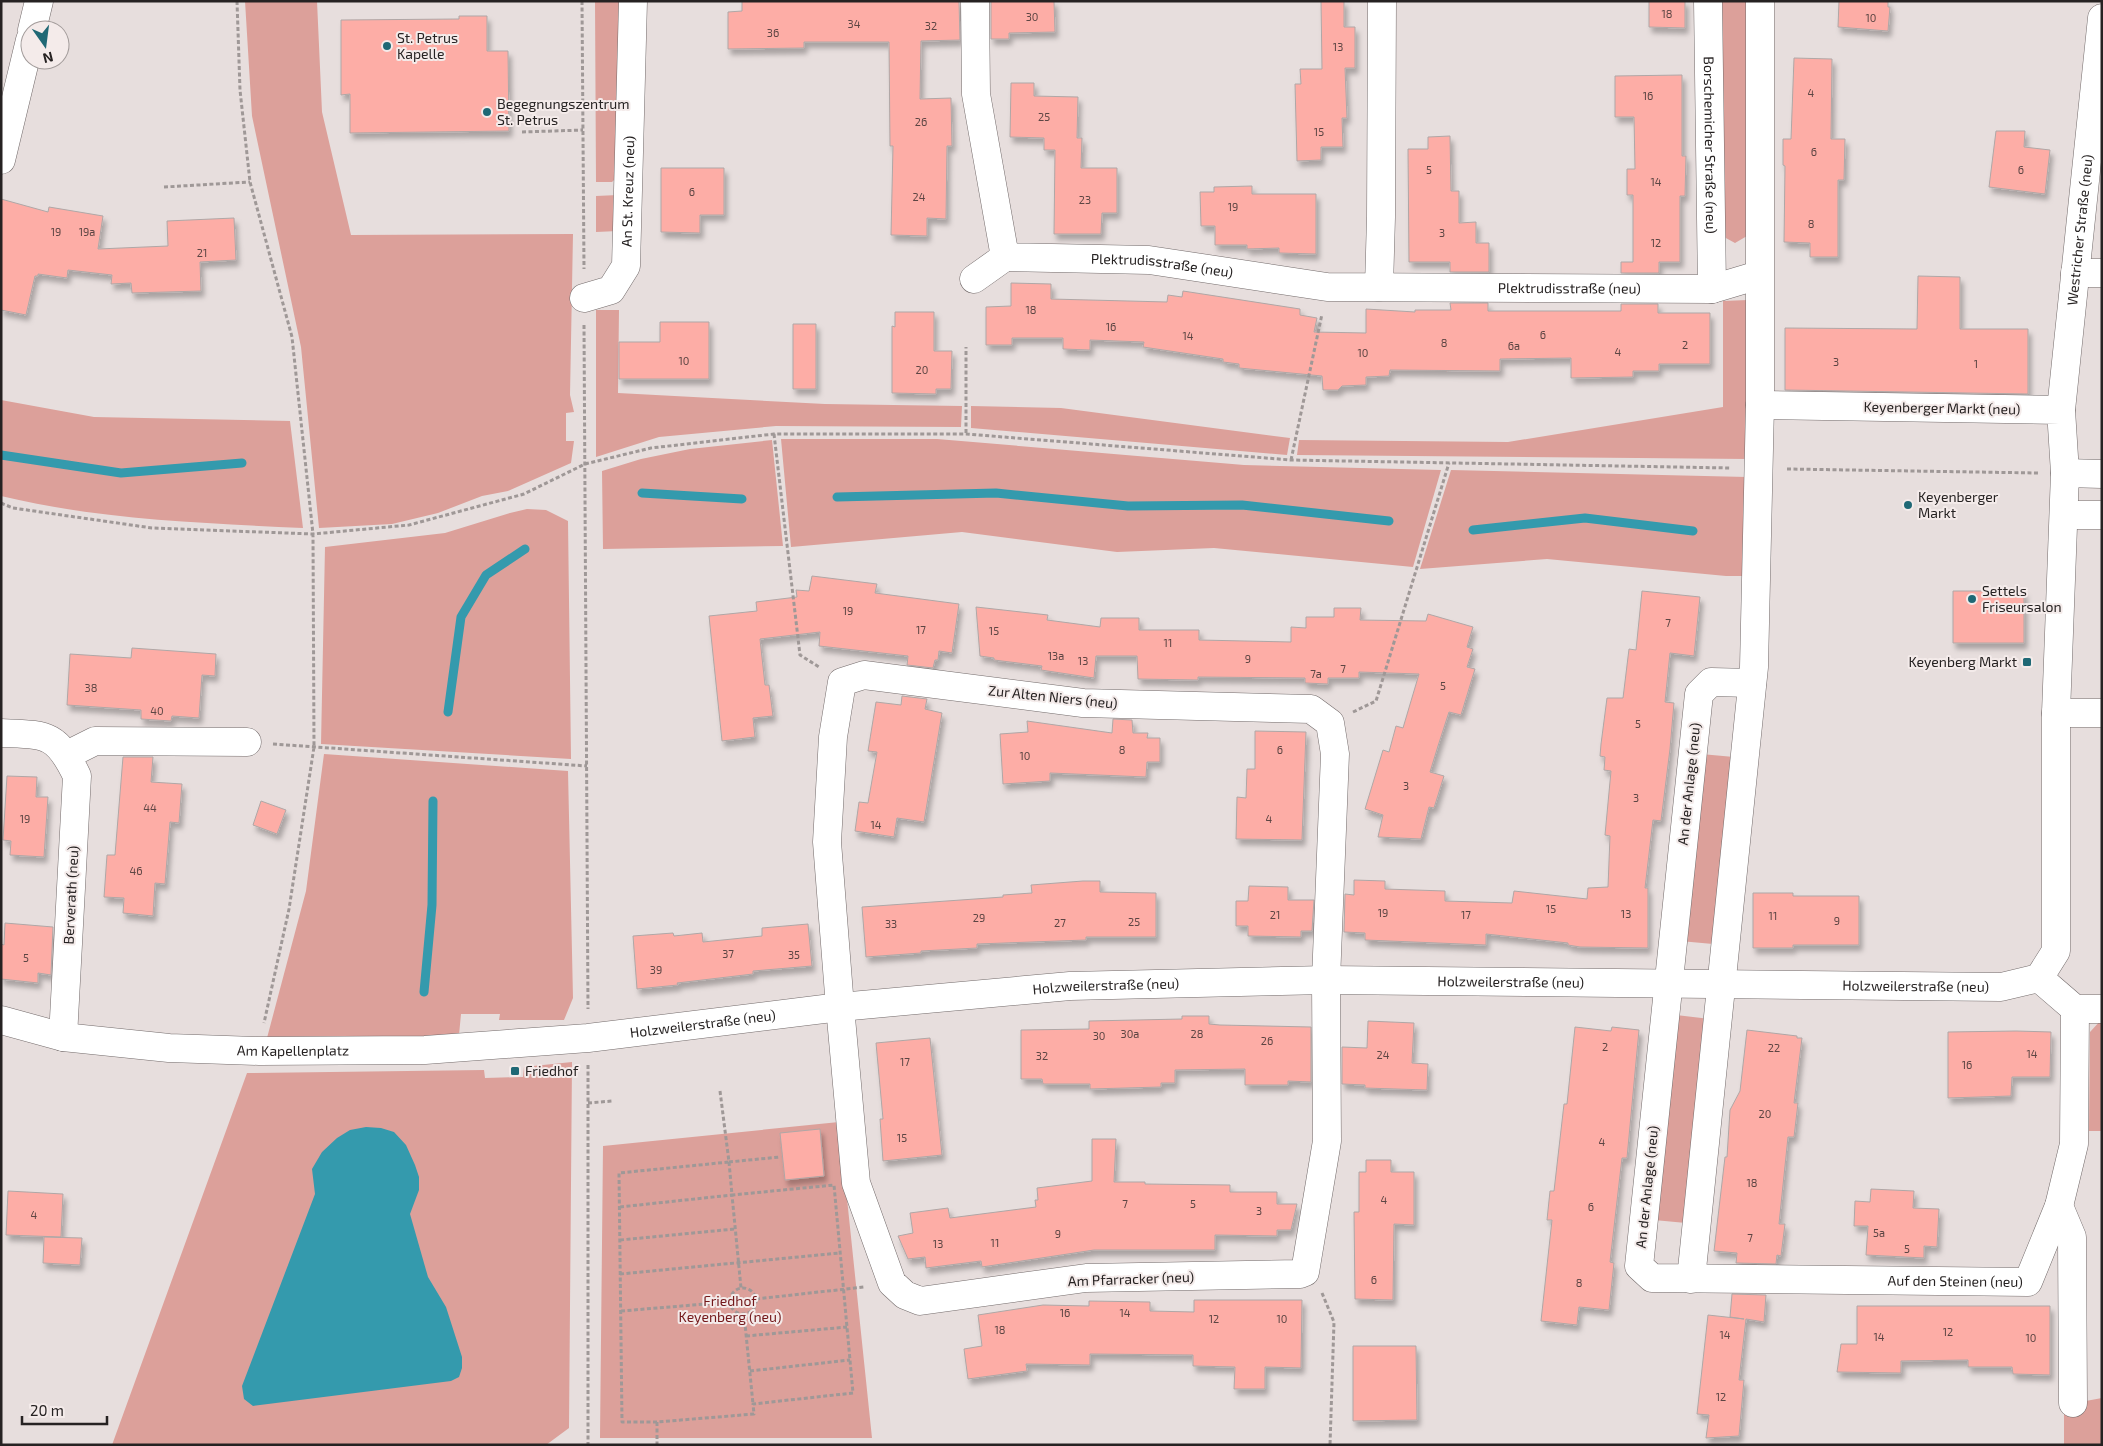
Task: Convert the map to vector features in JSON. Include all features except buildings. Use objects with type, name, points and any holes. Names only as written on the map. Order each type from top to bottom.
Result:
[{"type":"street","points":[[34,20],[39,1]]},
{"type":"street","name":"An St. Kreuz (neu)","points":[[584,298],[611,290],[626,266],[632,1]]},
{"type":"street","points":[[974,1],[976,94],[1005,257],[974,279]]},
{"type":"street","points":[[1379,287],[1382,1]]},
{"type":"street","name":"Borschemicher Straße (neu)","points":[[1708,1],[1712,289]]},
{"type":"street","points":[[1691,1279],[1753,675],[1760,405],[1760,1]]},
{"type":"street","name":"Westricher Straße (neu)","points":[[2061,410],[2089,273],[2102,18]]},
{"type":"street","points":[[1,160],[23,70]]},
{"type":"street","name":"Plektrudisstraße (neu)","points":[[1005,257],[1149,260],[1327,287],[1712,289],[1759,275]]},
{"type":"street","name":"Keyenberger Markt (neu)","points":[[1760,405],[2061,410]]},
{"type":"street","points":[[2061,410],[2065,473],[2056,713],[2056,951],[2039,978],[2075,1009],[2102,1009]]},
{"type":"street","points":[[2065,473],[2102,474]]},
{"type":"street","points":[[2064,515],[2102,515]]},
{"type":"street","name":"Zur Alten Niers (neu)","points":[[842,682],[864,675],[1083,703],[1311,709],[1330,723]]},
{"type":"street","name":"An der Anlage (neu)","points":[[1691,1279],[1652,1278],[1640,1266],[1668,985],[1699,694],[1711,682],[1753,675]]},
{"type":"street","points":[[842,682],[833,737],[827,842],[840,1007],[856,1183],[892,1283]]},
{"type":"street","points":[[2056,713],[2102,714]]},
{"type":"street","points":[[1326,980],[1335,754],[1330,723]]},
{"type":"street","name":"Berverath (neu)","points":[[1,733],[41,735],[57,744],[67,755],[77,776],[63,1037]]},
{"type":"street","points":[[67,755],[95,741],[247,742]]},
{"type":"street","name":"Holzweilerstraße (neu)","points":[[588,1038],[840,1007],[1070,986],[1326,980],[2000,987],[2039,978]]},
{"type":"street","name":"Am Pfarracker (neu)","points":[[892,1283],[905,1295],[920,1300],[1086,1278],[1300,1274],[1305,1272],[1328,1141],[1326,980]]},
{"type":"street","name":"Auf den Steinen (neu)","points":[[1691,1279],[2028,1282],[2059,1206],[2074,1144],[2075,1009]]},
{"type":"street","name":"Am Kapellenplatz","points":[[1,1020],[63,1037],[169,1048],[259,1051],[425,1050],[588,1038]]},
{"type":"street","points":[[2059,1206],[2072,1237],[2073,1403]]},
{"type":"path","points":[[237,1],[240,90],[250,182],[292,338],[313,534],[314,747],[289,908],[259,1051]]},
{"type":"path","points":[[582,1],[587,766],[588,1445]]},
{"type":"path","points":[[522,132],[582,130]]},
{"type":"path","points":[[164,187],[250,182]]},
{"type":"path","points":[[1291,460],[1327,287]]},
{"type":"path","points":[[966,347],[966,434]]},
{"type":"path","points":[[1,503],[13,508],[152,528],[313,534],[409,525],[524,494],[585,464],[651,448],[774,434],[966,434],[1291,460],[2065,473]]},
{"type":"path","points":[[774,434],[800,655],[842,682]]},
{"type":"path","points":[[1330,723],[1376,701],[1449,463]]},
{"type":"path","points":[[247,742],[587,766]]},
{"type":"path","points":[[720,1091],[741,1288]]},
{"type":"path","points":[[588,1103],[612,1101]]},
{"type":"path","points":[[744,1314],[754,1414],[656,1422],[622,1422],[619,1173],[780,1157]]},
{"type":"path","points":[[620,1207],[834,1185],[853,1393],[753,1404]]},
{"type":"path","points":[[620,1240],[735,1228]]},
{"type":"path","points":[[620,1274],[840,1253]]},
{"type":"path","points":[[756,1299],[892,1283]]},
{"type":"path","points":[[741,1288],[748,1288],[756,1299],[750,1311],[744,1314],[732,1308],[730,1302],[731,1295],[735,1290],[741,1288]]},
{"type":"path","points":[[621,1311],[730,1302]]},
{"type":"path","points":[[1330,1445],[1334,1322]]},
{"type":"path","points":[[746,1336],[847,1326]]},
{"type":"path","points":[[750,1371],[850,1360]]},
{"type":"path","points":[[656,1422],[657,1445]]},
{"type":"green space","points":[[245,1],[317,1],[322,112],[351,235],[573,234],[570,395],[574,412],[566,413],[566,441],[574,441],[571,463],[508,491],[482,496],[438,513],[392,524],[319,528],[301,347],[252,116]]},
{"type":"green space","points":[[595,1],[620,1],[618,176],[612,182],[596,182]]},
{"type":"green space","points":[[1717,1],[1751,1],[1747,236],[1735,243],[1724,237]]},
{"type":"green space","points":[[618,195],[618,231],[596,232],[596,196]]},
{"type":"green space","points":[[1748,300],[1749,459],[1297,455],[1299,440],[1508,442],[1723,407],[1723,301]]},
{"type":"green space","points":[[596,310],[619,310],[618,393],[825,404],[962,406],[961,427],[776,426],[659,437],[596,457]]},
{"type":"green space","points":[[1,400],[94,417],[290,421],[303,528],[189,522],[113,515],[38,504],[1,496]]},
{"type":"green space","points":[[971,406],[1061,408],[1290,438],[1287,455],[971,428]]},
{"type":"green space","points":[[781,439],[937,439],[1244,465],[1441,470],[1413,567],[1214,548],[1117,552],[962,532],[791,547]]},
{"type":"green space","points":[[772,440],[783,546],[603,549],[602,471],[641,459],[690,449]]},
{"type":"green space","points":[[1451,470],[1747,477],[1748,576],[1726,576],[1547,559],[1420,569]]},
{"type":"green space","points":[[527,509],[546,510],[568,521],[571,759],[321,744],[325,547],[445,533]]},
{"type":"green space","points":[[324,754],[568,771],[573,998],[564,1020],[499,1020],[500,1014],[461,1014],[459,1035],[390,1038],[267,1038],[306,891]]},
{"type":"green space","points":[[1701,754],[1734,757],[1713,944],[1680,941]]},
{"type":"green space","points":[[1676,1015],[1710,1019],[1686,1223],[1654,1220]]},
{"type":"green space","points":[[2102,1019],[2102,1131],[2089,1131],[2090,1032]]},
{"type":"green space","points":[[572,1062],[569,1428],[546,1445],[112,1445],[247,1073],[484,1070],[485,1078],[523,1077],[524,1067]]},
{"type":"green space","name":"Friedhof Keyenberg (neu)","points":[[839,1122],[872,1438],[600,1438],[603,1146]]},
{"type":"green space","points":[[2102,1398],[2102,1445],[2064,1445],[2064,1405]]},
{"type":"water","points":[[366,1127],[381,1128],[394,1132],[406,1145],[415,1165],[419,1177],[419,1190],[410,1214],[428,1277],[446,1307],[462,1357],[462,1368],[459,1377],[451,1381],[253,1406],[244,1399],[242,1386],[315,1194],[312,1169],[322,1152],[337,1138],[350,1130]]},
{"type":"waterway","points":[[1,455],[121,473],[242,463]]},
{"type":"waterway","points":[[642,493],[742,499]]},
{"type":"waterway","points":[[837,497],[996,493],[1128,506],[1242,505],[1389,521]]},
{"type":"waterway","points":[[1473,530],[1585,518],[1693,531]]},
{"type":"waterway","points":[[448,712],[461,617],[486,575],[525,549]]},
{"type":"waterway","points":[[424,992],[432,905],[433,801]]},
{"type":"place","name":"St. Petrus Kapelle","points":[[387,46]]},
{"type":"place","name":"Begegnungszentrum St. Petrus","points":[[487,112]]},
{"type":"place","name":"Keyenberger Markt","points":[[1908,505]]},
{"type":"place","name":"Settels Friseursalon","points":[[1972,599]]},
{"type":"place","name":"Keyenberg Markt","points":[[2027,662]]},
{"type":"place","name":"Friedhof","points":[[515,1071]]}]
